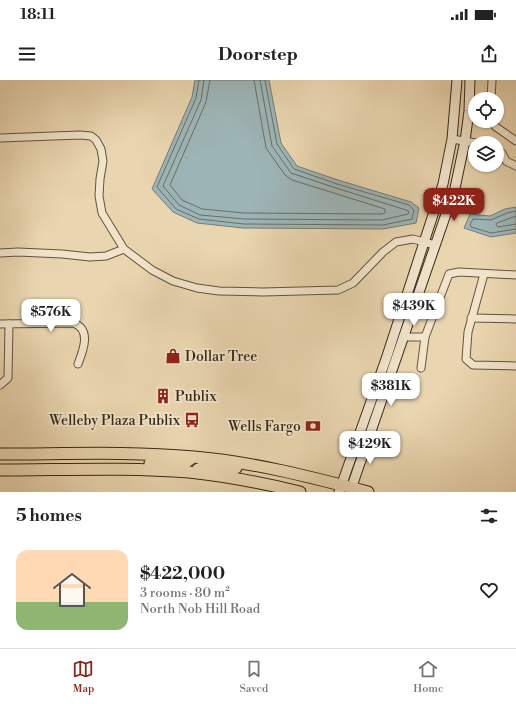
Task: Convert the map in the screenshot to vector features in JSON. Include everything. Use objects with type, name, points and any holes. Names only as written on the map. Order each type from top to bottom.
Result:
[{"type":"main road","points":[[346,489],[423,241],[443,184],[452,139],[457,80]]},
{"type":"main road","points":[[346,489],[403,337],[455,188],[465,141],[469,111],[470,80]]},
{"type":"main road","points":[[0,454],[121,453],[194,457],[256,466],[346,489],[368,492]]},
{"type":"main road","points":[[117,469],[129,464],[185,463],[194,457]]},
{"type":"main road","points":[[188,472],[205,467],[249,469],[256,466]]},
{"type":"main road","points":[[0,470],[117,469],[188,472],[259,483],[300,492]]},
{"type":"street","points":[[491,92],[492,80]]},
{"type":"street","points":[[497,128],[516,141]]},
{"type":"street","points":[[0,138],[80,135],[91,136],[96,140],[102,149],[103,161],[99,196],[102,213],[124,249],[152,270],[173,281],[197,288],[227,291],[338,290],[353,283],[382,252],[396,242],[413,239],[435,245]]},
{"type":"street","points":[[452,139],[468,142]]},
{"type":"street","points":[[504,157],[506,161],[516,166]]},
{"type":"street","points":[[0,253],[18,252],[90,257],[106,256],[124,249]]},
{"type":"street","points":[[421,368],[425,337],[449,274],[459,272],[516,275]]},
{"type":"street","points":[[484,274],[468,332],[466,359],[473,365],[516,366]]},
{"type":"street","points":[[471,318],[516,319]]},
{"type":"street","points":[[0,324],[77,324],[82,328],[84,333],[84,349],[78,364]]},
{"type":"street","points":[[0,385],[8,378],[9,324]]},
{"type":"street","points":[[403,337],[425,337]]},
{"type":"water","points":[[195,80],[269,80],[281,143],[297,166],[411,202],[419,208],[416,223],[383,229],[243,228],[197,223],[173,212],[152,189],[192,97]]},
{"type":"water","points":[[516,207],[516,233],[491,237],[464,228],[470,214],[490,216],[505,209]]},
{"type":"place","name":"Dollar Tree","points":[[173,356]]},
{"type":"place","name":"Publix","points":[[163,396]]},
{"type":"place","name":"Welleby Plaza Publix","points":[[192,420]]},
{"type":"place","name":"Wells Fargo","points":[[313,426]]}]
